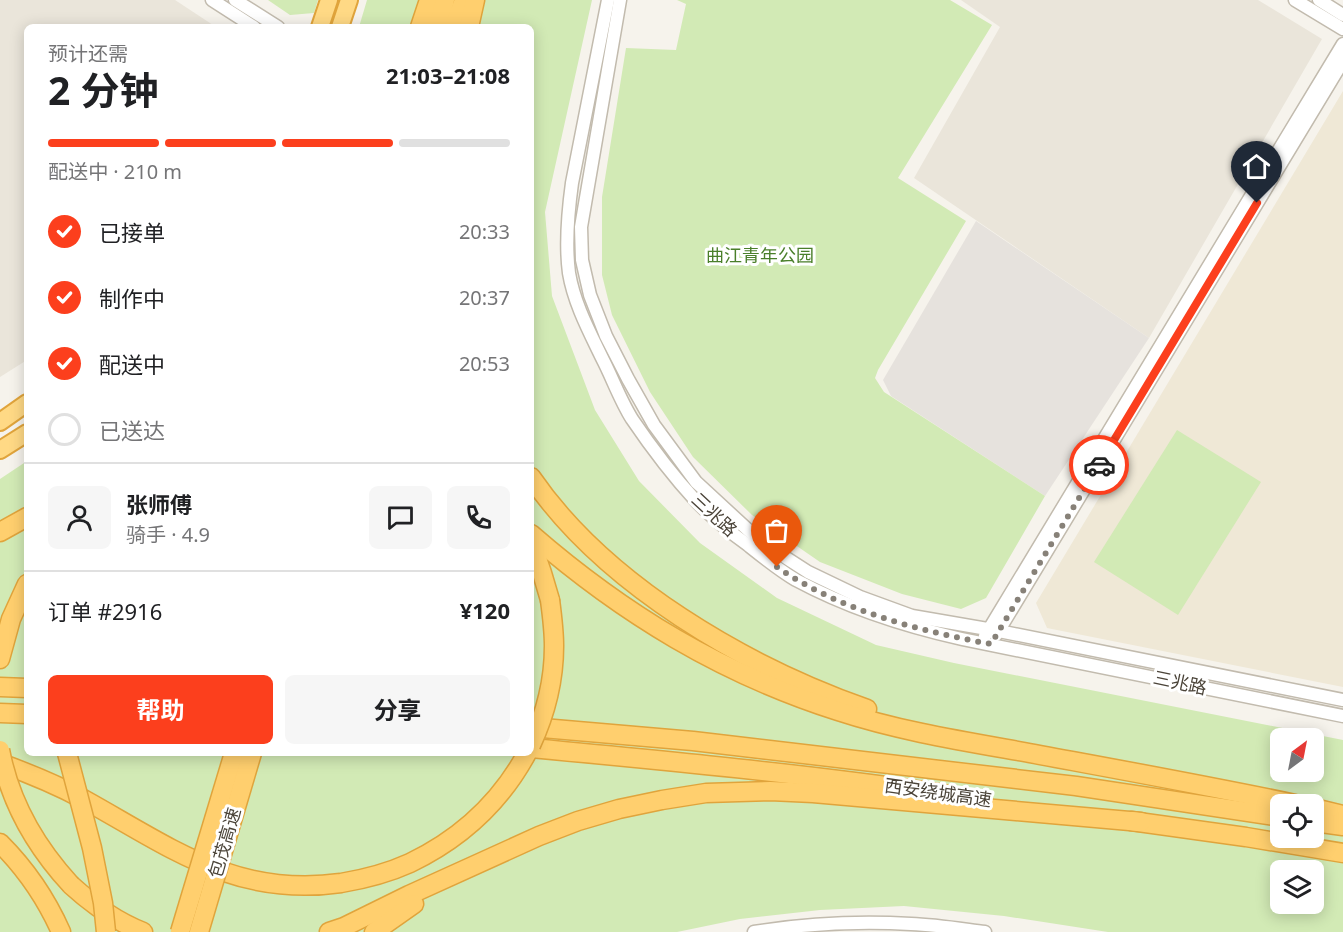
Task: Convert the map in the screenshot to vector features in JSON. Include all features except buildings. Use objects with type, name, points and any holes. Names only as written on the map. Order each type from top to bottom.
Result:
[{"type":"highway","points":[[321,24],[328,0]]},
{"type":"highway","points":[[341,24],[349,0]]},
{"type":"highway","points":[[421,24],[429,0]]},
{"type":"highway","points":[[439,24],[445,0]]},
{"type":"highway","points":[[455,24],[464,0]]},
{"type":"highway","points":[[470,24],[475,0]]},
{"type":"highway","points":[[0,422],[24,405]]},
{"type":"highway","points":[[0,450],[24,435]]},
{"type":"highway","points":[[534,481],[566,521],[603,559],[665,606],[724,643],[801,682],[855,705],[957,737],[1013,750]]},
{"type":"highway","points":[[0,532],[24,518]]},
{"type":"highway","points":[[534,537],[610,598],[674,638],[753,679],[839,712],[900,728],[1270,799]]},
{"type":"highway","points":[[534,550],[550,600],[554,634],[548,699],[534,740]]},
{"type":"highway","points":[[0,658],[11,619],[24,591]]},
{"type":"highway","points":[[0,687],[24,688]]},
{"type":"highway","points":[[0,713],[24,714]]},
{"type":"highway","name":"西安绕城高速","points":[[534,727],[693,741],[1076,786],[1270,815]]},
{"type":"highway","name":"西安绕城高速","points":[[534,747],[879,784],[1343,852]]},
{"type":"highway","points":[[0,750],[11,792],[31,834],[47,858],[71,885],[104,912],[143,932]]},
{"type":"highway","points":[[68,756],[95,864],[106,932]]},
{"type":"highway","points":[[180,932],[233,756]]},
{"type":"highway","name":"包茂高速","points":[[199,932],[251,756]]},
{"type":"highway","points":[[0,763],[81,798],[191,859],[228,874],[279,885],[310,886],[354,881],[390,871],[434,851],[463,831],[488,807],[511,780],[525,756]]},
{"type":"highway","points":[[329,932],[539,836],[599,815],[641,804],[706,793],[770,791],[813,793],[1141,822]]},
{"type":"highway","points":[[1324,810],[1343,815]]},
{"type":"highway","points":[[1324,823],[1343,826]]},
{"type":"highway","points":[[0,843],[37,886],[61,932]]},
{"type":"highway","points":[[374,932],[478,864]]},
{"type":"street","points":[[212,0],[249,24]]},
{"type":"street","points":[[235,0],[273,24]]},
{"type":"street","name":"三兆路","points":[[608,0],[568,210],[570,275],[578,305],[631,417],[697,502],[760,556],[794,579],[833,598],[917,629],[1343,716]]},
{"type":"street","name":"三兆路","points":[[620,0],[581,227],[582,260],[590,295],[606,336],[628,379],[654,426],[696,482],[760,541],[808,572],[860,597],[912,616],[1343,700]]},
{"type":"street","points":[[1295,0],[1343,29]]},
{"type":"street","points":[[1319,0],[1343,15]]},
{"type":"street","points":[[986,643],[1343,44]]},
{"type":"street","points":[[993,630],[1343,61]]},
{"type":"street","points":[[754,932],[806,926],[861,928],[912,924],[985,932]]},
{"type":"shaded area","points":[[0,0],[175,0],[211,24],[24,24],[24,362],[0,377]]},
{"type":"shaded area","points":[[961,0],[1258,0],[1322,39],[1149,338],[914,178],[1000,27]]},
{"type":"shaded area","points":[[1343,91],[1343,687],[1047,628],[1036,603]]},
{"type":"shaded area","points":[[976,221],[1149,338],[1045,496],[891,396],[883,380]]},
{"type":"green space","points":[[268,0],[318,0],[314,13],[290,15]]},
{"type":"green space","points":[[367,0],[592,0],[545,212],[552,296],[595,410],[639,481],[700,543],[777,598],[876,645],[954,663],[1282,728],[1270,728],[1270,782],[1324,782],[1324,736],[1343,740],[1343,932],[1108,932],[1004,916],[904,906],[820,910],[740,919],[677,932],[0,932],[0,479],[24,463],[24,756],[534,756],[534,24],[360,24]]},
{"type":"green space","name":"曲江青年公园","points":[[677,0],[950,0],[992,25],[898,178],[966,221],[875,378],[884,392],[1045,496],[986,598],[961,609],[902,594],[820,562],[752,515],[693,457],[650,392],[612,315],[602,275],[602,197],[626,48],[676,50],[686,4]]},
{"type":"green space","points":[[1177,430],[1261,482],[1178,615],[1094,562]]},
{"type":"way so far","points":[[777,567],[794,579],[833,598],[879,616],[917,629],[991,644],[1099,465]]},
{"type":"route","points":[[1099,465],[1257,203]]}]
